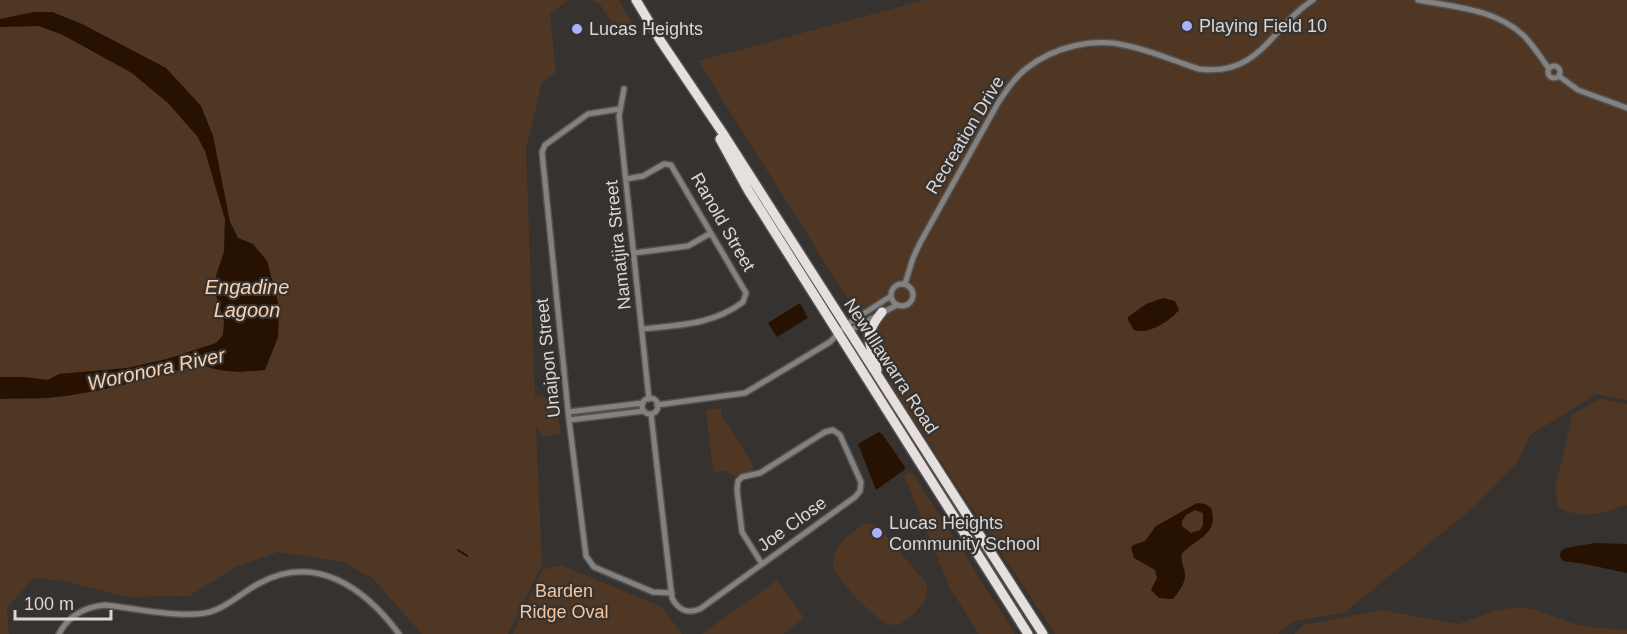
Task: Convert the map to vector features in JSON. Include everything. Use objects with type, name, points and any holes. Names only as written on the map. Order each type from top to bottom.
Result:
[{"type":"highway","name":"New Illawarra Road","points":[[636,0],[1043,634]]},
{"type":"highway","name":"New Illawarra Road","points":[[711,117],[717,134],[748,190],[1028,634]]},
{"type":"highway","points":[[879,380],[868,337],[873,324],[882,312]]},
{"type":"street","name":"Recreation Drive","points":[[905,284],[920,243],[998,103],[1010,86],[1028,68],[1059,51],[1095,42],[1125,45],[1199,69],[1227,69],[1252,59],[1313,0]]},
{"type":"street","points":[[1418,0],[1477,11],[1504,21],[1524,36],[1549,69],[1553,66],[1558,68],[1559,76],[1578,90],[1627,108]]},
{"type":"street","name":"Namatjira Street","points":[[624,89],[620,109],[649,399]]},
{"type":"street","name":"Unaipon Street","points":[[620,109],[588,114],[545,145],[542,152],[568,412],[586,556],[589,563],[653,592],[672,593]]},
{"type":"street","name":"Ranold Street","points":[[626,179],[643,176],[662,165],[668,164],[674,168],[745,290],[745,299],[726,314],[707,321],[642,329]]},
{"type":"street","points":[[634,253],[688,246],[711,233]]},
{"type":"street","points":[[848,328],[897,305],[907,305],[913,297],[911,287],[905,284],[896,285],[892,290],[891,296],[897,305]]},
{"type":"street","points":[[657,405],[746,393],[792,367],[891,296]]},
{"type":"street","points":[[568,412],[643,403],[649,399],[655,401],[657,405]]},
{"type":"street","points":[[643,403],[644,411]]},
{"type":"street","points":[[651,414],[655,412],[657,405]]},
{"type":"street","points":[[569,420],[644,411],[651,414]]},
{"type":"street","points":[[651,414],[672,593]]},
{"type":"street","name":"Joe Close","points":[[672,593],[674,603],[682,610],[691,612],[700,609],[855,497],[860,491],[861,482],[845,443],[833,430],[825,432],[759,473],[742,477],[738,481],[741,532],[762,564]]},
{"type":"street","points":[[59,634],[72,617],[94,606],[105,605],[190,614],[209,612],[225,606],[259,583],[279,576],[311,573],[342,581],[360,592],[378,608],[399,634]]},
{"type":"green space","points":[[0,0],[568,0],[550,14],[556,72],[542,82],[526,148],[535,398],[541,395],[556,405],[561,433],[542,437],[536,427],[542,565],[508,634],[422,634],[372,578],[342,562],[278,552],[236,567],[189,596],[129,597],[63,581],[33,578],[7,608],[9,634],[0,634],[0,399],[47,398],[110,388],[202,364],[210,368],[243,373],[278,337],[279,306],[267,261],[253,245],[238,238],[230,222],[213,136],[201,106],[166,68],[82,24],[53,12],[34,12],[0,19]]},
{"type":"green space","points":[[589,0],[619,0],[631,21],[623,39],[599,3]]},
{"type":"green space","points":[[925,0],[1627,0],[1627,400],[1597,394],[1530,435],[1517,463],[1474,507],[1345,612],[1292,622],[1278,634],[1055,634],[890,384],[875,342],[698,61]]},
{"type":"green space","points":[[39,26],[63,35],[132,73],[168,103],[197,136],[205,151],[225,219],[224,252],[216,276],[215,292],[224,321],[223,335],[216,343],[167,359],[127,368],[59,374],[48,380],[0,377],[0,27]]},
{"type":"green space","points":[[1599,399],[1627,404],[1627,505],[1593,514],[1577,514],[1558,507],[1555,490],[1572,415]]},
{"type":"green space","points":[[721,408],[722,415],[753,466],[752,472],[737,478],[726,471],[713,472],[706,410]]},
{"type":"green space","points":[[911,470],[1015,634],[979,634],[951,590],[904,476]]},
{"type":"green space","points":[[864,523],[874,524],[881,530],[927,584],[926,599],[912,615],[899,624],[888,623],[869,610],[848,589],[835,569],[833,562],[837,550],[844,540]]},
{"type":"green space","name":"Barden Ridge Oval","points":[[561,565],[662,607],[682,634],[513,634],[542,570]]},
{"type":"green space","points":[[777,580],[804,618],[783,634],[702,634]]},
{"type":"green space","points":[[1518,607],[1535,610],[1584,626],[1627,629],[1627,634],[1294,634],[1304,625],[1382,610],[1458,624],[1499,610]]},
{"type":"water","points":[[34,12],[52,12],[82,24],[166,68],[201,106],[213,136],[230,222],[238,238],[253,244],[267,261],[279,306],[278,337],[265,370],[225,371],[202,364],[86,393],[47,398],[0,399],[0,377],[48,380],[59,374],[127,368],[167,359],[216,343],[223,335],[224,321],[215,292],[216,276],[224,252],[225,219],[205,151],[197,136],[168,103],[132,73],[63,35],[39,26],[0,27],[0,19]]},
{"type":"water","points":[[1163,298],[1175,301],[1179,310],[1159,326],[1146,331],[1134,330],[1128,317],[1146,304]]},
{"type":"water","points":[[800,303],[808,318],[777,337],[768,323]]},
{"type":"water","points":[[879,432],[905,467],[876,490],[858,444]]},
{"type":"water","points":[[1197,503],[1211,508],[1213,517],[1209,530],[1182,554],[1185,577],[1181,589],[1173,599],[1159,598],[1151,590],[1157,578],[1155,570],[1134,558],[1131,548],[1145,541],[1156,526]],"holes":[[[1195,510],[1203,513],[1203,525],[1200,530],[1191,533],[1182,526],[1186,515]]]},
{"type":"water","points":[[1595,543],[1627,544],[1627,573],[1563,561],[1560,556],[1561,551],[1566,548]]},
{"type":"waterway","points":[[458,550],[467,556]]},
{"type":"place","name":"Playing Field 10","points":[[1187,26]]},
{"type":"place","name":"Lucas Heights","points":[[577,29]]},
{"type":"place","name":"Lucas Heights Community School","points":[[877,533]]},
{"type":"water label","name":"Engadine Lagoon","points":[[247,298]]},
{"type":"water label","name":"Woronora River","points":[[156,369]]}]
